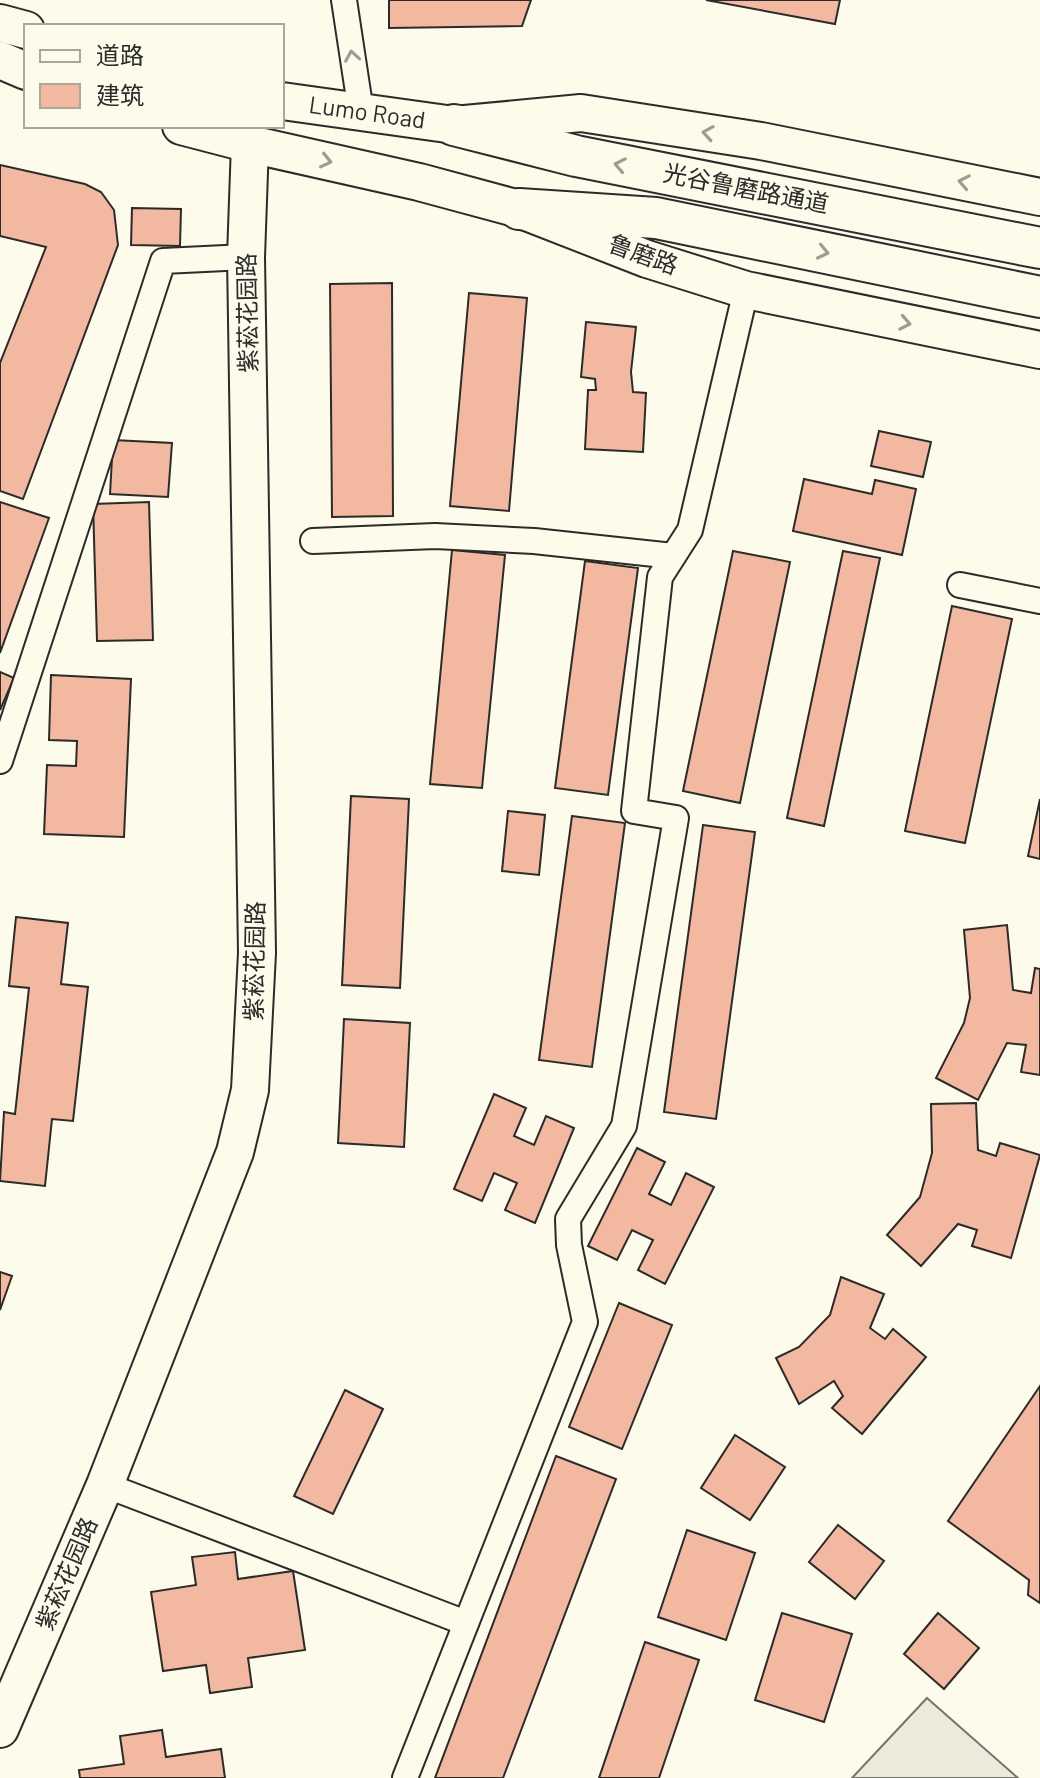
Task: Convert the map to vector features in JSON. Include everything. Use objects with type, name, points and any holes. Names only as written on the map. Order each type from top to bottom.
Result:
[{"type":"main road","points":[[0,23],[24,29]]},
{"type":"main road","points":[[0,60],[24,70]]},
{"type":"main road","name":"Lumo Road","points":[[284,101],[454,125]]},
{"type":"main road","points":[[454,125],[581,113],[761,141],[1040,197]]},
{"type":"main road","name":"光谷鲁磨路通道","points":[[454,125],[576,156],[1040,248]]},
{"type":"main road","points":[[189,128],[250,144]]},
{"type":"main road","name":"鲁磨路","points":[[250,144],[419,182],[519,209],[647,259],[746,290],[1040,350]]},
{"type":"main road","name":"紫菘花园路","points":[[0,1729],[105,1485],[235,1152],[250,1090],[257,953],[246,257],[250,144]]},
{"type":"main road","name":"光谷鲁磨路通道","points":[[519,209],[656,218],[1040,297]]},
{"type":"street","points":[[344,0],[361,112]]},
{"type":"street","points":[[0,761],[163,261],[246,257]]},
{"type":"street","points":[[405,1778],[585,1322],[569,1245],[568,1219],[624,1126],[676,818],[634,811],[660,577],[690,530],[746,290]]},
{"type":"street","points":[[313,541],[435,536],[534,541],[673,556]]},
{"type":"street","points":[[960,585],[1040,601]]},
{"type":"street","points":[[105,1485],[466,1623]]},
{"type":"shaded area","points":[[927,1698],[1018,1778],[852,1778]]},
{"type":"building","points":[[389,0],[531,0],[522,26],[389,28]]},
{"type":"building","points":[[706,0],[840,0],[835,24]]},
{"type":"building","points":[[0,165],[85,184],[101,192],[114,210],[118,245],[23,499],[0,491],[0,363],[46,247],[0,236]]},
{"type":"building","points":[[132,208],[181,209],[180,246],[131,245]]},
{"type":"building","points":[[392,283],[393,516],[332,517],[330,284]]},
{"type":"building","points":[[469,293],[527,298],[509,511],[450,506]]},
{"type":"building","points":[[586,322],[636,327],[631,372],[633,392],[646,393],[643,452],[585,449],[588,390],[596,390],[595,379],[581,377]]},
{"type":"building","points":[[879,431],[931,442],[923,477],[871,466]]},
{"type":"building","points":[[113,440],[172,443],[168,497],[110,494]]},
{"type":"building","points":[[804,479],[872,494],[875,480],[916,489],[902,555],[793,531]]},
{"type":"building","points":[[0,502],[49,518],[0,653]]},
{"type":"building","points":[[149,502],[153,640],[97,641],[93,504]]},
{"type":"building","points":[[452,550],[505,555],[482,788],[430,784]]},
{"type":"building","points":[[733,551],[790,562],[740,803],[683,791]]},
{"type":"building","points":[[843,551],[880,558],[824,826],[787,818]]},
{"type":"building","points":[[585,561],[638,568],[608,795],[555,788]]},
{"type":"building","points":[[952,606],[1012,619],[965,843],[905,831]]},
{"type":"building","points":[[0,672],[14,678],[0,710]]},
{"type":"building","points":[[51,675],[131,679],[124,837],[44,834],[47,765],[76,766],[77,741],[49,740]]},
{"type":"building","points":[[351,796],[409,799],[400,988],[342,985]]},
{"type":"building","points":[[1040,799],[1040,859],[1028,856]]},
{"type":"building","points":[[508,811],[545,815],[539,875],[502,871]]},
{"type":"building","points":[[572,816],[625,823],[592,1067],[539,1060]]},
{"type":"building","points":[[703,825],[755,832],[716,1119],[664,1112]]},
{"type":"building","points":[[16,917],[68,923],[61,984],[88,987],[73,1121],[52,1119],[45,1186],[0,1181],[4,1112],[15,1114],[29,988],[9,986]]},
{"type":"building","points":[[1007,925],[1013,990],[1031,993],[1035,968],[1040,969],[1040,1075],[1021,1072],[1026,1045],[1007,1043],[978,1100],[936,1078],[964,1023],[970,998],[964,930]]},
{"type":"building","points":[[344,1019],[410,1023],[404,1147],[338,1143]]},
{"type":"building","points":[[494,1094],[526,1108],[514,1136],[534,1145],[546,1116],[574,1128],[535,1223],[505,1210],[517,1183],[494,1173],[482,1201],[454,1189]]},
{"type":"building","points":[[976,1103],[978,1150],[996,1156],[1000,1143],[1040,1155],[1011,1258],[972,1246],[977,1230],[958,1224],[921,1266],[887,1235],[920,1197],[932,1153],[931,1104]]},
{"type":"building","points":[[637,1148],[665,1162],[649,1194],[671,1205],[686,1173],[714,1187],[665,1284],[638,1270],[653,1240],[632,1230],[617,1260],[588,1246]]},
{"type":"building","points":[[0,1272],[12,1276],[0,1310]]},
{"type":"building","points":[[841,1277],[884,1294],[870,1328],[885,1339],[893,1329],[926,1357],[862,1434],[832,1408],[843,1396],[834,1381],[799,1404],[776,1358],[799,1347],[830,1315]]},
{"type":"building","points":[[619,1303],[672,1325],[622,1449],[569,1427]]},
{"type":"building","points":[[1040,1386],[1040,1603],[1028,1595],[1029,1580],[948,1521]]},
{"type":"building","points":[[345,1390],[383,1409],[333,1514],[294,1496]]},
{"type":"building","points":[[735,1435],[785,1467],[750,1520],[701,1488]]},
{"type":"building","points":[[556,1456],[616,1479],[503,1778],[435,1778]]},
{"type":"building","points":[[838,1525],[884,1561],[855,1599],[809,1562]]},
{"type":"building","points":[[687,1530],[755,1553],[726,1640],[658,1617]]},
{"type":"building","points":[[235,1552],[238,1579],[293,1571],[305,1650],[248,1658],[252,1687],[210,1693],[206,1665],[163,1671],[151,1592],[196,1585],[192,1557]]},
{"type":"building","points":[[782,1613],[852,1634],[824,1722],[755,1700]]},
{"type":"building","points":[[938,1613],[979,1648],[944,1689],[904,1654]]},
{"type":"building","points":[[645,1642],[699,1660],[659,1778],[599,1778]]},
{"type":"building","points":[[162,1730],[166,1757],[221,1749],[225,1778],[80,1778],[79,1770],[124,1764],[120,1736]]}]
